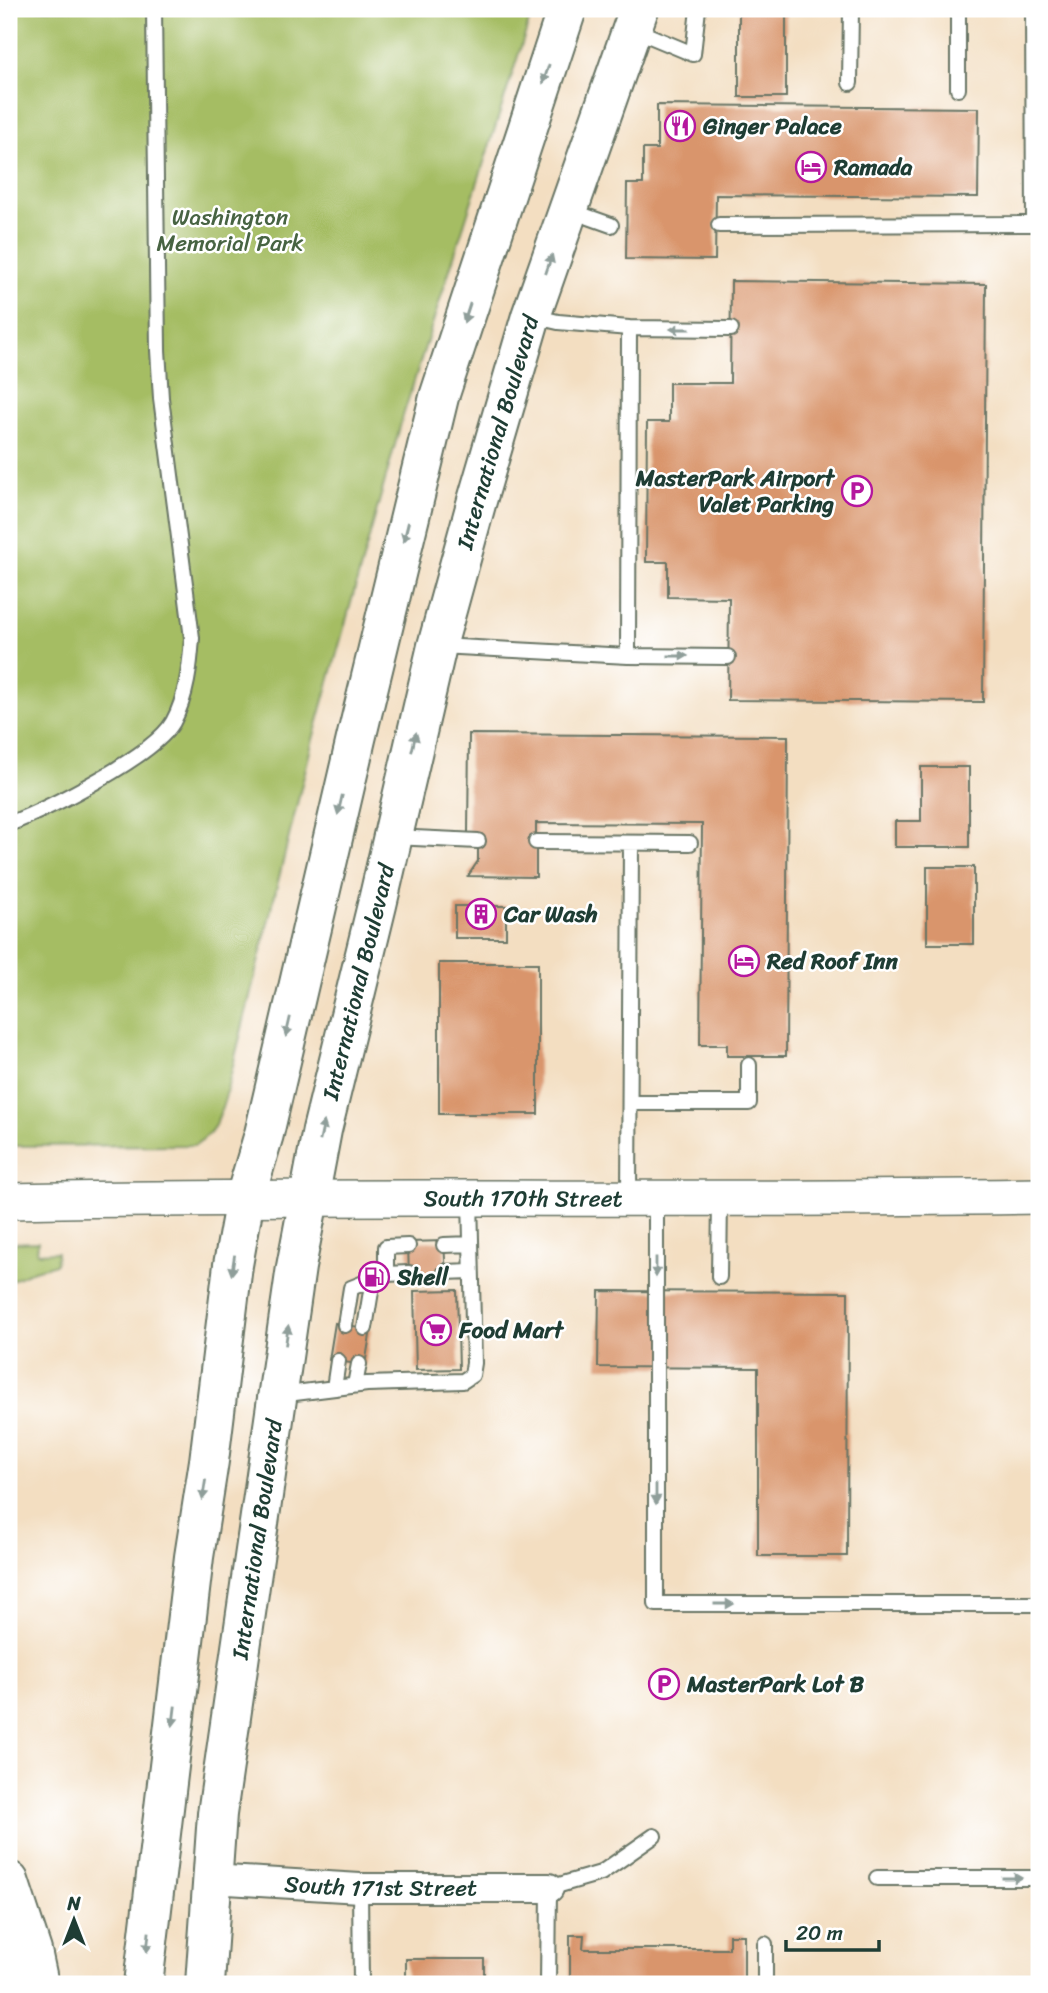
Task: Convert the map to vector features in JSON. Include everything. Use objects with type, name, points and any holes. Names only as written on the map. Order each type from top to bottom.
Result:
[{"type":"main road","points":[[143,1984],[194,1557],[209,1461],[233,1265],[245,1198],[264,1134],[349,766],[439,397],[567,9]]},
{"type":"main road","name":"International Boulevard","points":[[205,1984],[217,1814],[296,1267],[321,1130],[437,646],[531,316],[635,19]]},
{"type":"main road","points":[[9,1881],[32,1951],[39,1984]]},
{"type":"street","name":"South 170th Street","points":[[9,1201],[1039,1196]]},
{"type":"street","name":"South 171st Street","points":[[211,1879],[360,1888],[549,1888]]},
{"type":"lane","points":[[9,824],[36,813],[118,768],[146,749],[172,724],[179,709],[190,667],[192,638],[161,398],[158,350],[154,9]]},
{"type":"lane","points":[[635,19],[693,54],[698,9]]},
{"type":"lane","points":[[849,83],[851,9]]},
{"type":"lane","points":[[958,9],[958,89]]},
{"type":"lane","points":[[719,225],[1037,223],[1034,9]]},
{"type":"lane","points":[[568,209],[611,225]]},
{"type":"lane","points":[[531,316],[558,322],[629,328],[731,329]]},
{"type":"lane","points":[[628,656],[629,328]]},
{"type":"lane","points":[[437,646],[628,656],[728,657]]},
{"type":"lane","points":[[392,837],[478,841]]},
{"type":"lane","points":[[536,842],[691,842]]},
{"type":"lane","points":[[631,842],[630,1103],[643,1198],[656,1604],[1039,1604]]},
{"type":"lane","points":[[630,1103],[749,1103],[749,1065]]},
{"type":"lane","points":[[278,1395],[355,1385],[463,1381],[472,1375],[474,1363],[470,1198]]},
{"type":"lane","points":[[719,1277],[720,1199]]},
{"type":"lane","points":[[444,1245],[471,1244]]},
{"type":"lane","points":[[365,1328],[386,1247],[408,1246]]},
{"type":"lane","points":[[445,1272],[471,1270]]},
{"type":"lane","points":[[345,1325],[351,1288],[380,1276],[409,1273]]},
{"type":"lane","points":[[334,1388],[338,1361]]},
{"type":"lane","points":[[355,1385],[359,1364]]},
{"type":"lane","points":[[548,1984],[549,1888],[601,1874],[654,1836]]},
{"type":"lane","points":[[877,1878],[1039,1878]]},
{"type":"lane","points":[[360,1888],[361,1984]]},
{"type":"lane","points":[[765,1944],[765,1984]]},
{"type":"green space","name":"Washington Memorial Park","points":[[9,9],[533,9],[403,416],[312,743],[225,1098],[215,1125],[195,1145],[9,1146]]},
{"type":"green space","points":[[38,1242],[37,1253],[57,1252],[56,1264],[34,1270],[9,1282],[9,1243]]},
{"type":"building","points":[[739,9],[786,9],[786,97],[739,97]]},
{"type":"building","name":"Ramada","points":[[657,105],[979,108],[978,197],[716,195],[715,260],[626,259],[627,184],[643,184],[643,149],[657,149]]},
{"type":"building","name":"MasterPark Airport Valet Parking","points":[[731,281],[986,284],[983,702],[728,700],[729,598],[668,597],[668,562],[646,562],[647,422],[669,422],[669,383],[730,383]]},
{"type":"building","name":"Red Roof Inn","points":[[469,734],[788,736],[786,1056],[727,1056],[727,1045],[700,1045],[702,824],[536,823],[536,877],[468,876],[478,861],[478,841],[468,834]]},
{"type":"building","points":[[921,767],[969,767],[969,847],[895,847],[895,821],[921,821]]},
{"type":"building","points":[[927,867],[974,867],[974,944],[927,944]]},
{"type":"building","name":"Car Wash","points":[[455,906],[506,906],[506,938],[455,938]]},
{"type":"building","points":[[439,963],[538,963],[538,1114],[439,1114]]},
{"type":"building","points":[[444,1241],[446,1278],[409,1279],[408,1242]]},
{"type":"building","name":"Food Mart","points":[[457,1290],[459,1369],[416,1370],[414,1291]]},
{"type":"building","points":[[599,1291],[848,1292],[847,1556],[758,1556],[758,1368],[598,1367]]},
{"type":"building","points":[[335,1323],[371,1329],[365,1365],[329,1360]]},
{"type":"building","points":[[570,1935],[584,1935],[583,1949],[729,1949],[729,1935],[744,1935],[744,1984],[570,1984]]},
{"type":"building","points":[[406,1959],[484,1959],[484,1984],[406,1984]]},
{"type":"place","name":"Ginger Palace","points":[[680,126]]},
{"type":"place","name":"Ramada","points":[[811,167]]},
{"type":"place","name":"MasterPark Airport Valet Parking","points":[[857,491]]},
{"type":"place","name":"Car Wash","points":[[481,914]]},
{"type":"place","name":"Red Roof Inn","points":[[744,961]]},
{"type":"place","name":"Shell","points":[[374,1277]]},
{"type":"place","name":"Food Mart","points":[[436,1330]]},
{"type":"place","name":"MasterPark Lot B","points":[[664,1684]]}]
